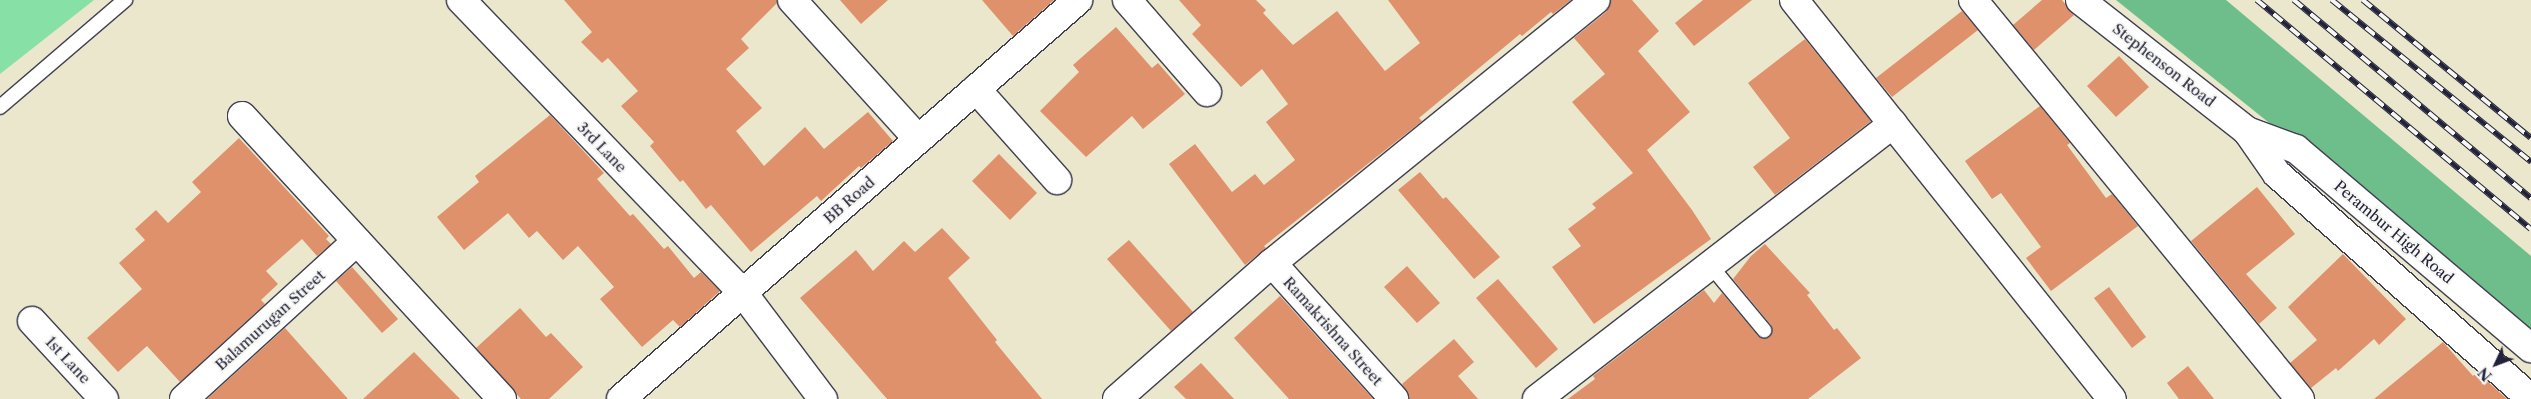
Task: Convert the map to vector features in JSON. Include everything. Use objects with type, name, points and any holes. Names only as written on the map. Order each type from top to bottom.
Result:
[{"type":"street","name":"3rd Lane","points":[[461,0],[743,293],[823,399]]},
{"type":"street","points":[[792,0],[918,139]]},
{"type":"street","name":"BB Road","points":[[621,399],[1078,0]]},
{"type":"street","points":[[1127,0],[1207,92]]},
{"type":"street","points":[[1117,399],[1272,262],[1596,0]]},
{"type":"street","points":[[1794,0],[2112,399]]},
{"type":"street","points":[[1973,0],[2300,399]]},
{"type":"street","name":"Stephenson Road","points":[[2080,0],[2247,131]]},
{"type":"street","points":[[976,89],[1057,180]]},
{"type":"street","points":[[242,116],[502,399]]},
{"type":"street","points":[[1537,399],[1892,124]]},
{"type":"street","points":[[2247,131],[2277,174],[2531,399]]},
{"type":"street","name":"Perambur High Road","points":[[2247,131],[2296,149],[2531,348]]},
{"type":"street","name":"Balamurugan Street","points":[[184,399],[357,241]]},
{"type":"street","name":"Ramakrishna Street","points":[[1272,262],[1394,399]]},
{"type":"street","name":"1st Lane","points":[[32,321],[104,399]]},
{"type":"lane","points":[[0,108],[125,0]]},
{"type":"lane","points":[[1710,265],[1764,330]]},
{"type":"green space","points":[[0,0],[94,0],[0,74]]},
{"type":"green space","points":[[2116,0],[2226,0],[2531,256],[2531,333]]},
{"type":"building","points":[[564,0],[777,0],[777,3],[741,39],[749,48],[726,69],[762,108],[736,131],[764,166],[805,127],[824,149],[868,112],[893,141],[861,168],[859,166],[821,201],[817,196],[751,252],[711,205],[706,209],[683,180],[680,182],[650,146],[654,142],[621,106],[638,91],[608,58],[602,63],[581,42],[592,32]]},
{"type":"building","points":[[840,0],[888,0],[861,24]]},
{"type":"building","points":[[982,0],[1054,0],[1013,36]]},
{"type":"building","points":[[1179,0],[1256,0],[1266,10],[1263,13],[1293,45],[1337,11],[1385,71],[1420,43],[1388,0],[1571,0],[1553,14],[1551,12],[1522,36],[1520,34],[1419,118],[1422,121],[1264,246],[1266,248],[1245,265],[1169,164],[1195,144],[1232,192],[1255,174],[1264,185],[1295,160],[1266,122],[1288,104],[1262,69],[1241,87],[1192,34],[1201,25]]},
{"type":"building","points":[[1611,0],[1632,0],[1659,31],[1638,51],[1690,112],[1647,150],[1692,210],[1711,239],[1594,324],[1552,267],[1581,246],[1568,229],[1596,208],[1592,204],[1633,173],[1572,102],[1605,74],[1574,38],[1606,12]]},
{"type":"building","points":[[1703,0],[1752,0],[1694,46],[1675,23]]},
{"type":"building","points":[[2042,0],[2062,0],[2074,15],[2034,50],[2013,25]]},
{"type":"building","points":[[1962,11],[1978,30],[1892,97],[1876,78]]},
{"type":"building","points":[[1116,27],[1152,68],[1158,63],[1185,94],[1143,129],[1132,116],[1086,157],[1040,111],[1079,72],[1073,65]]},
{"type":"building","points":[[1805,39],[1871,121],[1775,195],[1753,167],[1790,138],[1748,83]]},
{"type":"building","points":[[2119,56],[2149,87],[2116,117],[2087,86]]},
{"type":"building","points":[[2040,106],[2070,143],[2067,145],[2106,198],[2112,194],[2138,226],[2051,291],[2026,258],[2041,247],[2001,193],[1992,199],[1965,161]]},
{"type":"building","points":[[550,115],[604,173],[597,179],[630,216],[633,214],[664,249],[668,246],[694,278],[701,272],[720,291],[680,327],[673,320],[642,347],[600,299],[614,287],[578,246],[563,260],[537,231],[529,238],[508,213],[464,250],[437,217],[479,182],[475,176]]},
{"type":"building","points":[[239,138],[329,236],[326,239],[331,244],[317,256],[302,239],[266,271],[278,284],[261,300],[265,304],[180,382],[147,346],[118,372],[87,338],[142,289],[119,263],[145,240],[135,229],[156,210],[168,223],[201,192],[192,182]]},
{"type":"building","points":[[999,154],[1037,193],[1010,220],[972,181]]},
{"type":"building","points":[[1420,172],[1443,199],[1446,197],[1500,257],[1474,279],[1398,190]]},
{"type":"building","points":[[2257,187],[2295,234],[2246,274],[2277,308],[2259,324],[2191,241]]},
{"type":"building","points":[[942,228],[970,258],[948,278],[997,340],[995,342],[1042,399],[887,399],[800,298],[856,250],[873,271],[904,241],[915,252]]},
{"type":"building","points":[[1129,240],[1193,312],[1171,331],[1107,259]]},
{"type":"building","points":[[1765,244],[1810,293],[1807,295],[1834,330],[1837,328],[1861,358],[1808,399],[1568,399],[1595,379],[1593,376],[1704,290],[1714,303],[1722,293],[1758,336],[1761,338],[1769,337],[1772,333],[1771,325],[1733,279],[1751,256]]},
{"type":"building","points":[[2343,254],[2406,319],[2379,345],[2374,339],[2338,371],[2336,368],[2311,388],[2290,363],[2317,340],[2288,307]]},
{"type":"building","points":[[1407,266],[1440,303],[1417,323],[1384,287]]},
{"type":"building","points":[[352,267],[398,319],[382,333],[336,281]]},
{"type":"building","points":[[1498,279],[1558,349],[1536,368],[1476,298]]},
{"type":"building","points":[[2109,287],[2146,337],[2132,348],[2094,298]]},
{"type":"building","points":[[1280,296],[1373,399],[1289,399],[1234,338]]},
{"type":"building","points":[[520,308],[546,337],[551,333],[583,367],[549,399],[521,399],[476,348]]},
{"type":"building","points":[[285,328],[348,399],[207,399]]},
{"type":"building","points":[[1454,339],[1474,362],[1458,376],[1478,399],[1409,399],[1402,384]]},
{"type":"building","points":[[2443,342],[2473,376],[2477,372],[2507,399],[2374,399]]},
{"type":"building","points":[[414,352],[460,399],[363,399]]},
{"type":"building","points":[[1201,363],[1234,399],[1186,399],[1174,387]]},
{"type":"building","points":[[2188,366],[2214,399],[2179,399],[2167,383]]},
{"type":"railway","points":[[2257,0],[2531,229]]},
{"type":"railway","points":[[2294,0],[2531,198]]},
{"type":"railway","points":[[2332,0],[2531,162]]},
{"type":"railway","points":[[2363,0],[2531,138]]}]
